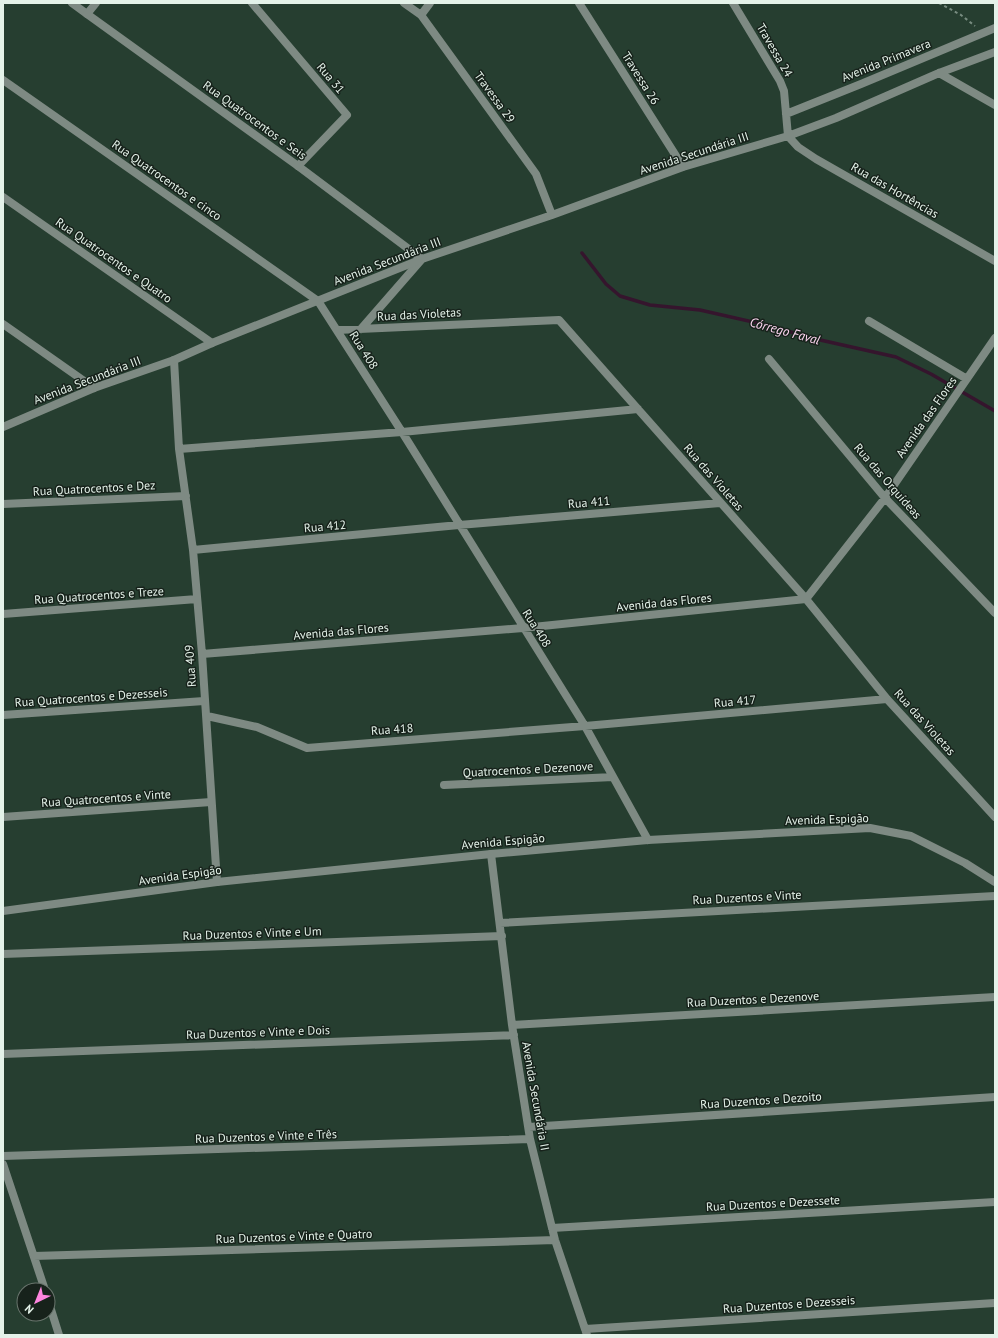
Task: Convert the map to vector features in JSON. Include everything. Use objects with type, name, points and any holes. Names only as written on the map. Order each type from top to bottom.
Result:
[{"type":"street","name":"Rua Quatrocentos e Seis","points":[[72,3],[298,166],[422,259]]},
{"type":"street","points":[[87,14],[96,3]]},
{"type":"street","name":"Rua 31","points":[[252,3],[347,115],[298,166]]},
{"type":"street","name":"Travessa 29","points":[[404,3],[421,15],[536,174],[552,215]]},
{"type":"street","points":[[421,15],[430,3]]},
{"type":"street","name":"Travessa 26","points":[[579,3],[683,167]]},
{"type":"street","name":"Travessa 24","points":[[733,3],[780,81],[784,91],[788,136]]},
{"type":"street","name":"Avenida Primavera","points":[[786,114],[995,28]]},
{"type":"street","points":[[788,136],[836,118],[939,73],[995,52]]},
{"type":"street","points":[[939,73],[995,105]]},
{"type":"street","name":"Rua Quatrocentos e cinco","points":[[3,80],[318,301]]},
{"type":"street","name":"Avenida Secundária III","points":[[3,427],[94,388],[174,360],[212,343],[422,259],[552,215],[683,167],[788,136]]},
{"type":"street","name":"Rua das Hortências","points":[[788,136],[798,147],[816,159],[995,261]]},
{"type":"street","name":"Rua Quatrocentos e Quatro","points":[[3,197],[212,343]]},
{"type":"street","points":[[361,329],[422,259]]},
{"type":"street","name":"Rua 408","points":[[318,301],[338,330],[585,726],[648,840]]},
{"type":"street","name":"Rua das Violetas","points":[[338,330],[559,320],[806,599],[887,699],[995,817]]},
{"type":"street","points":[[869,321],[967,379]]},
{"type":"street","points":[[3,324],[94,388]]},
{"type":"street","name":"Avenida das Flores","points":[[202,654],[523,628],[806,599],[885,498],[995,338]]},
{"type":"street","name":"Rua das Orquídeas","points":[[769,359],[885,498],[995,613]]},
{"type":"street","name":"Rua 409","points":[[174,360],[179,449],[193,550],[202,654],[217,882]]},
{"type":"street","points":[[179,449],[402,432],[638,409]]},
{"type":"street","name":"Rua Quatrocentos e Dez","points":[[3,504],[186,496]]},
{"type":"street","name":"Rua 411","points":[[459,525],[720,503]]},
{"type":"street","name":"Rua 412","points":[[193,550],[459,525]]},
{"type":"street","name":"Rua Quatrocentos e Treze","points":[[3,614],[197,599]]},
{"type":"street","name":"Rua 417","points":[[585,726],[887,699]]},
{"type":"street","name":"Rua Quatrocentos e Dezesseis","points":[[3,715],[204,701]]},
{"type":"street","name":"Rua 418","points":[[206,716],[257,727],[307,748],[585,726]]},
{"type":"street","name":"Quatrocentos e Dezenove","points":[[444,785],[613,778]]},
{"type":"street","name":"Rua Quatrocentos e Vinte","points":[[3,817],[211,802]]},
{"type":"street","name":"Avenida Espigão","points":[[3,911],[217,882],[491,854],[648,840],[870,828],[911,836],[965,863],[995,882]]},
{"type":"street","name":"Avenida Secundária II","points":[[491,854],[512,1025],[530,1139],[552,1228],[586,1332]]},
{"type":"street","name":"Rua Duzentos e Vinte","points":[[500,923],[995,896]]},
{"type":"street","name":"Rua Duzentos e Vinte e Um","points":[[3,954],[502,936]]},
{"type":"street","name":"Rua Duzentos e Dezenove","points":[[512,1025],[995,997]]},
{"type":"street","name":"Rua Duzentos e Vinte e Dois","points":[[3,1054],[514,1035]]},
{"type":"street","name":"Rua Duzentos e Dezoito","points":[[529,1127],[995,1097]]},
{"type":"street","name":"Rua Duzentos e Vinte e Três","points":[[3,1156],[530,1139]]},
{"type":"street","points":[[3,1164],[42,1282]]},
{"type":"street","name":"Rua Duzentos e Dezessete","points":[[552,1228],[995,1202]]},
{"type":"street","name":"Rua Duzentos e Vinte e Quatro","points":[[34,1256],[556,1240]]},
{"type":"street","name":"Rua Duzentos e Dezesseis","points":[[586,1332],[995,1303]]},
{"type":"street","points":[[55,1322],[59,1335]]},
{"type":"path","points":[[939,3],[961,15],[984,33]]},
{"type":"waterway","name":"Córrego Faval","points":[[582,253],[606,284],[620,296],[650,305],[700,310],[771,326],[807,337],[896,357],[931,374],[995,411]]}]
